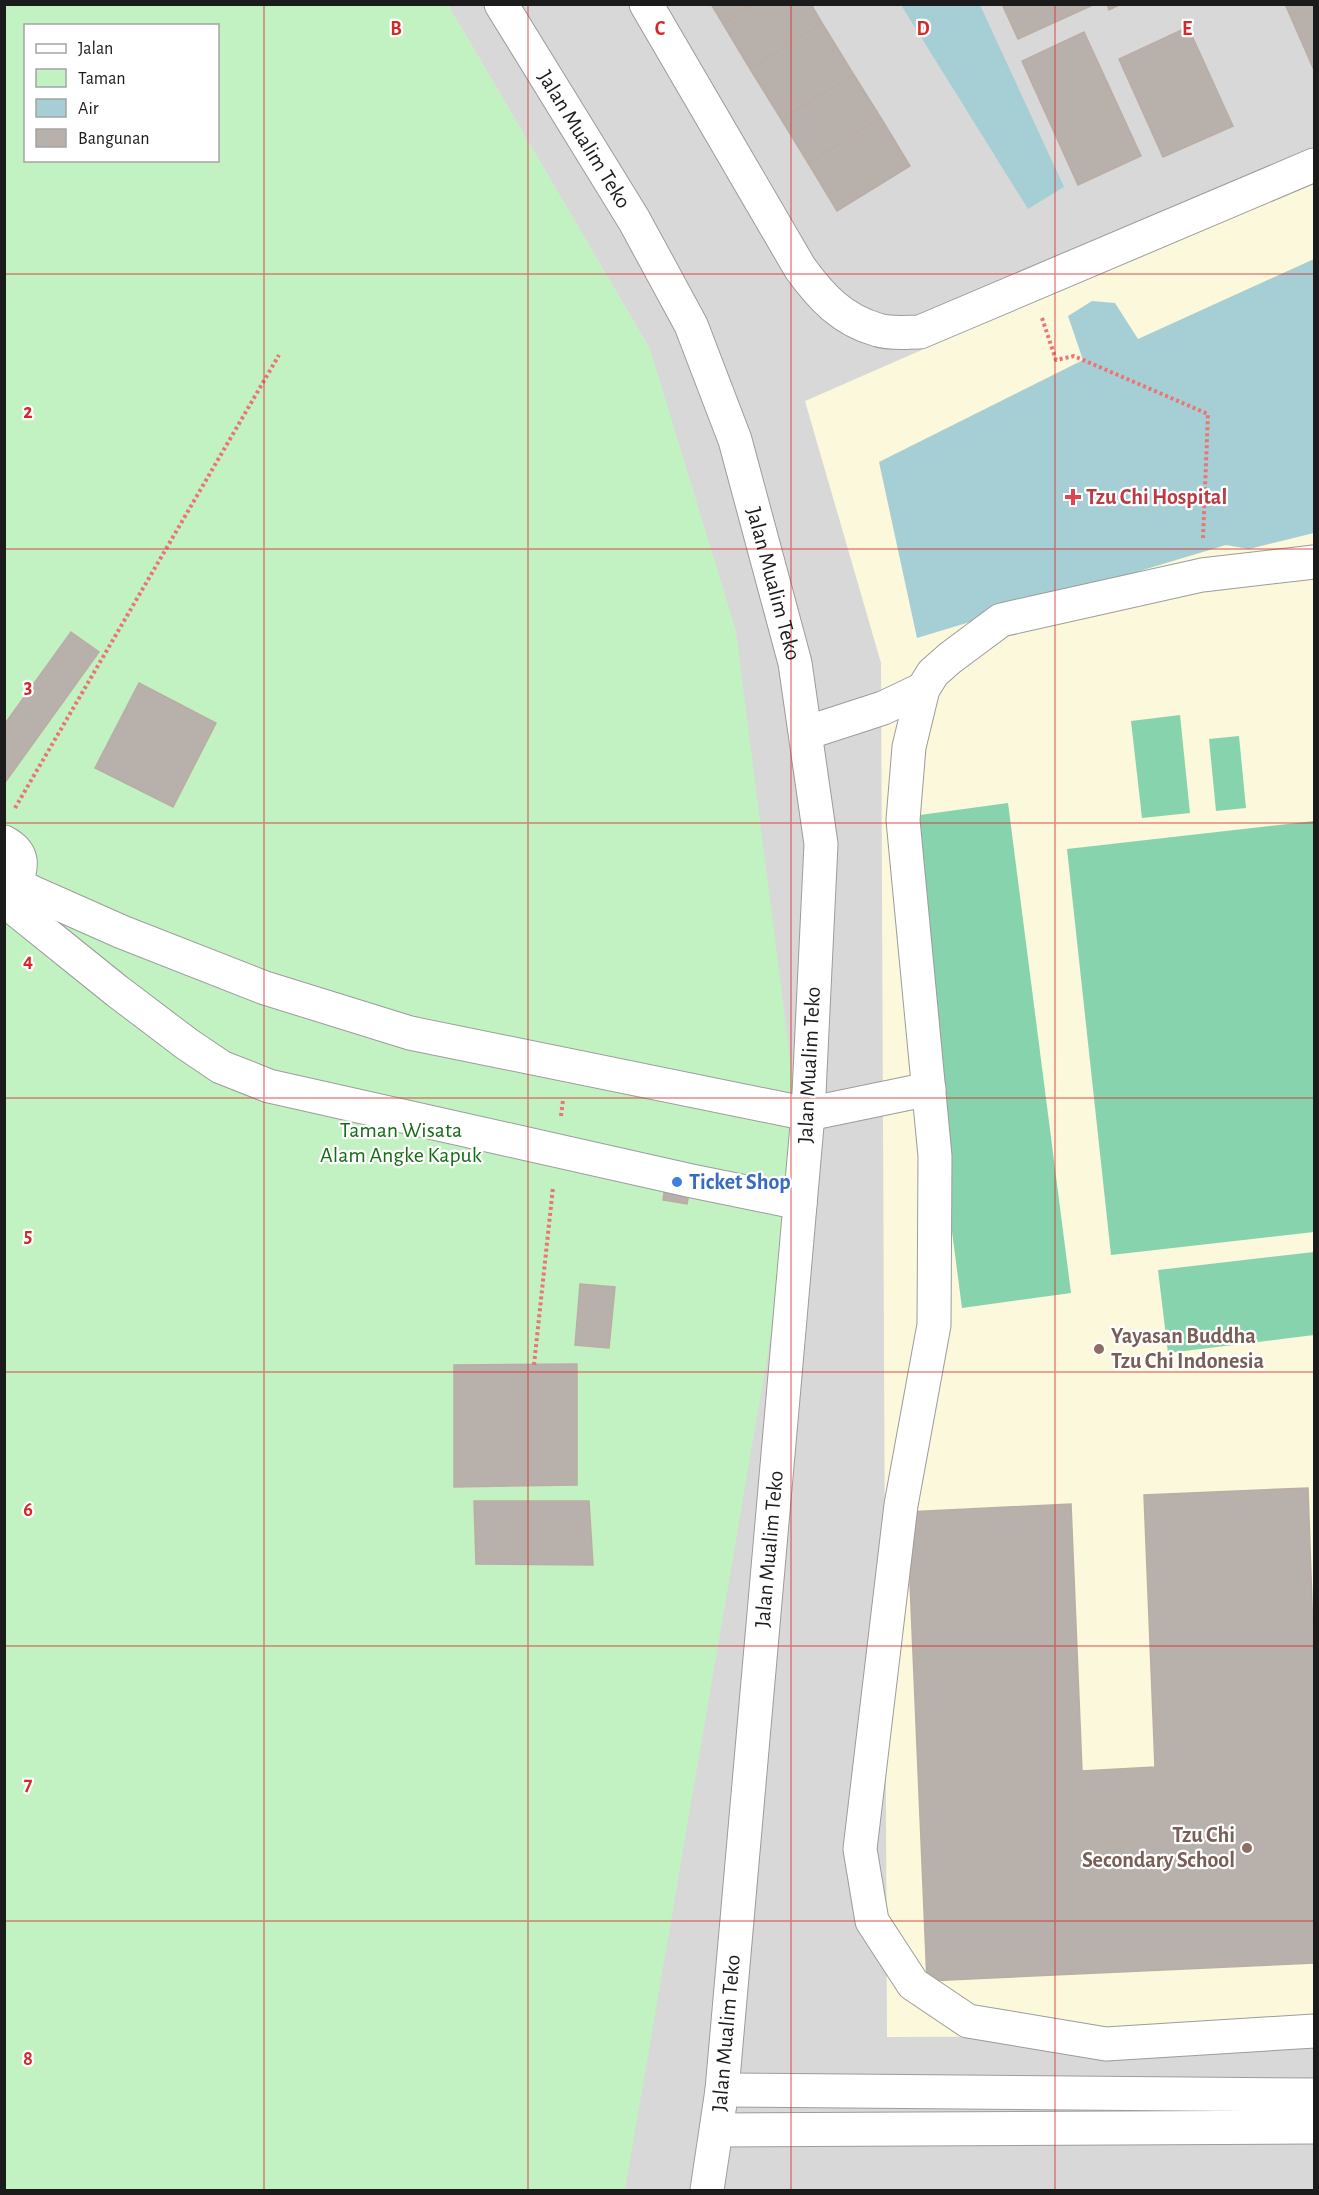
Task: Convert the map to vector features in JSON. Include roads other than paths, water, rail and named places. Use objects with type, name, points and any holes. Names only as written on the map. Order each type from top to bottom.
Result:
[{"type":"street","name":"Jalan Mualim Teko","points":[[501,4],[634,220],[691,325],[735,440],[795,663],[821,844],[808,1114],[722,2090],[707,2190]]},
{"type":"street","points":[[646,4],[800,268],[821,296],[851,320],[880,331],[920,332],[1314,165]]},
{"type":"street","points":[[1314,561],[1202,575],[1001,620],[933,673],[923,689],[909,747],[903,820],[935,1156],[934,1324],[901,1505],[860,1849],[872,1921],[913,1983],[968,2022],[1106,2044],[1314,2031]]},
{"type":"street","points":[[806,733],[883,708],[923,689]]},
{"type":"street","points":[[8,829],[22,866],[8,893]]},
{"type":"street","points":[[8,893],[122,932],[265,988],[410,1033],[567,1067],[808,1114],[929,1089]]},
{"type":"street","points":[[8,893],[117,991],[221,1068],[269,1086],[692,1182],[800,1203]]},
{"type":"street","points":[[722,2090],[1314,2095]]},
{"type":"street","points":[[717,2130],[1314,2127]]},
{"type":"water","points":[[901,5],[980,5],[1064,187],[1028,209]]},
{"type":"water","points":[[1314,259],[1314,533],[1249,549],[1226,545],[917,638],[879,462],[1083,360],[1068,316],[1092,301],[1115,303],[1138,339]]},
{"type":"place","name":"Tzu Chi Hospital","points":[[1073,497]]},
{"type":"place","name":"Ticket Shop","points":[[677,1182]]},
{"type":"place","name":"Yayasan Buddha Tzu Chi Indonesia","points":[[1099,1349]]},
{"type":"place","name":"Tzu Chi Secondary School","points":[[1247,1848]]},
{"type":"park label","name":"Taman Wisata Alam Angke Kapuk","points":[[401,1142]]}]
